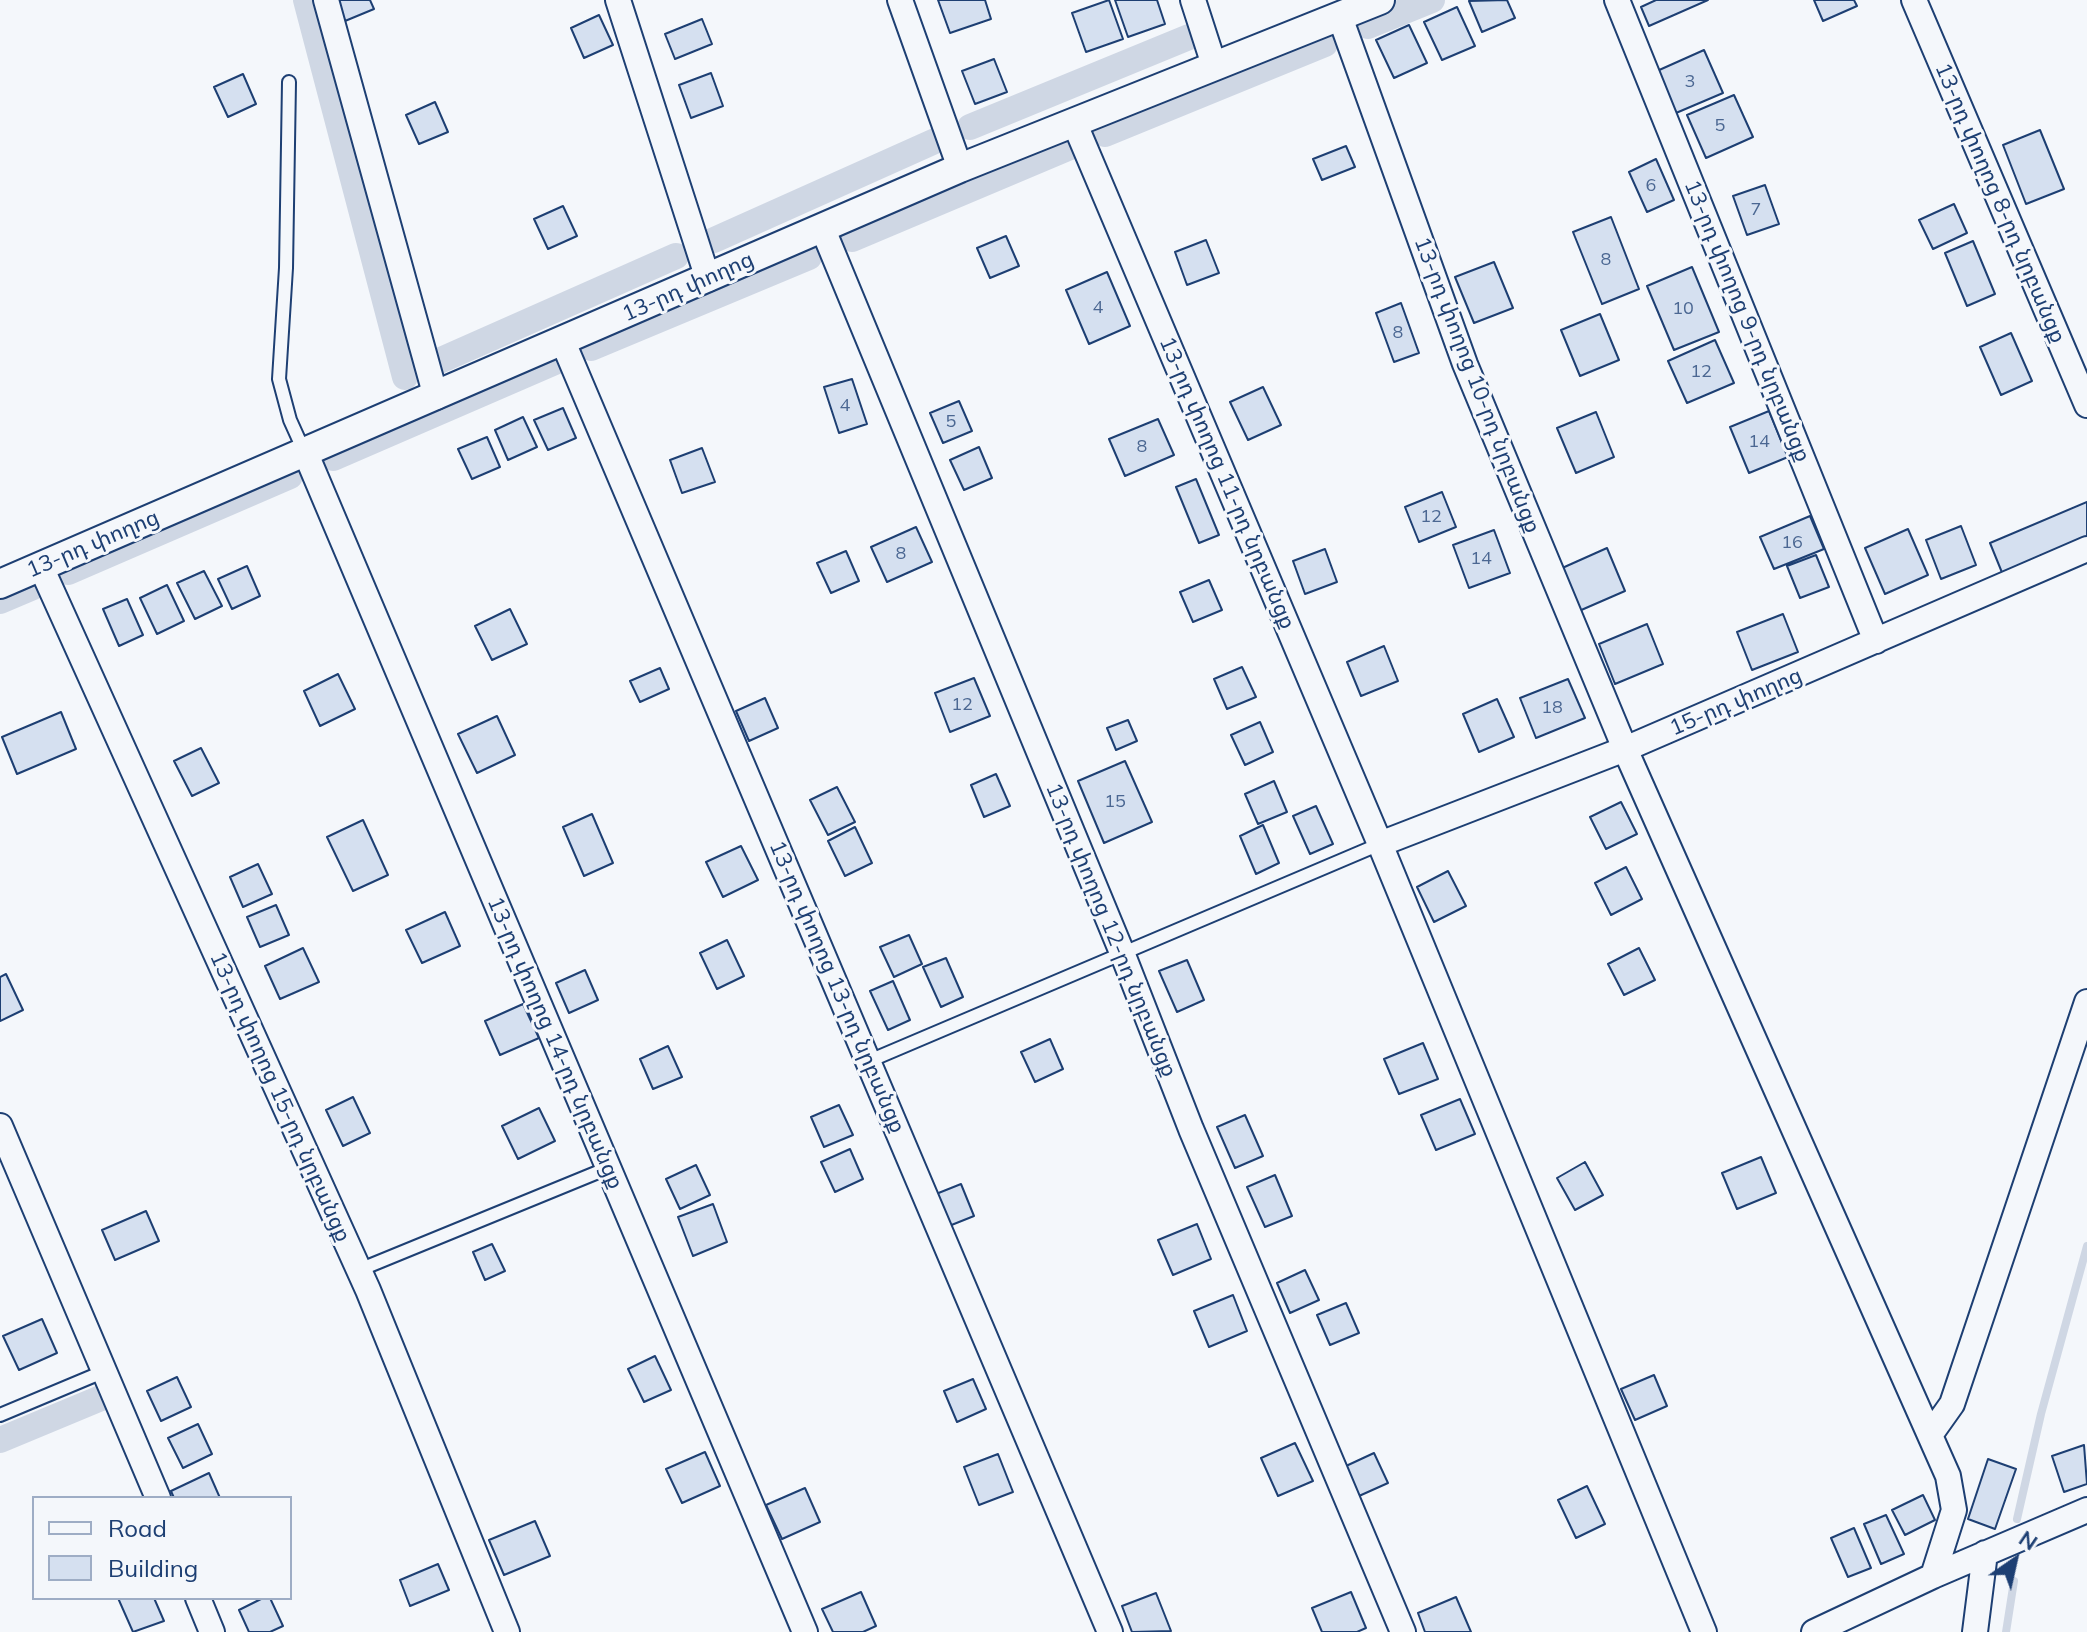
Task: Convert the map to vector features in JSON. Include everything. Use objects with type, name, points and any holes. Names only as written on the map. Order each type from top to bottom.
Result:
[{"type":"street","points":[[326,0],[436,397]]},
{"type":"street","points":[[618,0],[708,279]]},
{"type":"street","points":[[900,0],[960,168]]},
{"type":"street","points":[[1193,0],[1214,65]]},
{"type":"street","name":"13-րդ փողոց","points":[[0,584],[960,168],[1380,0]]},
{"type":"street","name":"13-րդ փողոց 9-րդ նրբանցք","points":[[1617,0],[1876,641]]},
{"type":"street","name":"13-րդ փողոց 8-րդ նրբանցք","points":[[1914,0],[2087,405]]},
{"type":"street","name":"13-րդ փողոց 10-րդ նրբանցք","points":[[1340,17],[1465,364],[1625,749],[1948,1476],[1954,1510],[1933,1576]]},
{"type":"street","name":"13-րդ փողոց 11-րդ նրբանցք","points":[[1074,122],[1380,844],[1704,1632]]},
{"type":"street","name":"13-րդ փողոց 12-րդ նրբանցք","points":[[822,227],[1123,955],[1191,1129],[1403,1632]]},
{"type":"street","name":"13-րդ փողոց 13-րդ նրբանցք","points":[[563,342],[1110,1632]]},
{"type":"street","name":"13-րդ փողոց 14-րդ նրբանցք","points":[[306,454],[805,1632]]},
{"type":"street","name":"15-րդ փողոց","points":[[1380,844],[1625,749],[2087,549]]},
{"type":"street","name":"13-րդ փողոց 15-րդ նրբանցք","points":[[41,567],[359,1270],[507,1632]]},
{"type":"street","points":[[1930,1435],[1952,1404],[2087,1002]]},
{"type":"street","points":[[0,1126],[157,1496]]},
{"type":"street","points":[[1814,1632],[1933,1576],[2087,1510]]},
{"type":"street","points":[[1975,1632],[1985,1553]]},
{"type":"street","points":[[199,1600],[212,1632]]},
{"type":"lane","points":[[289,82],[286,268],[279,379],[290,420],[306,454]]},
{"type":"lane","points":[[869,1061],[1380,844]]},
{"type":"lane","points":[[359,1270],[608,1168]]},
{"type":"lane","points":[[0,1415],[105,1371]]},
{"type":"building","points":[[336,0],[370,0],[374,9],[345,21]]},
{"type":"building","points":[[938,0],[985,0],[991,19],[950,33]]},
{"type":"building","points":[[1109,0],[1123,39],[1086,52],[1072,13]]},
{"type":"building","points":[[1115,0],[1157,0],[1165,24],[1128,37]]},
{"type":"building","points":[[1507,0],[1515,18],[1482,32],[1469,1]]},
{"type":"building","points":[[1656,0],[1708,0],[1649,26],[1641,7]]},
{"type":"building","points":[[1814,0],[1854,0],[1857,6],[1823,21]]},
{"type":"building","points":[[1457,7],[1475,46],[1442,60],[1424,22]]},
{"type":"building","points":[[599,15],[613,45],[584,58],[571,28]]},
{"type":"building","points":[[702,19],[712,44],[675,59],[665,34]]},
{"type":"building","points":[[1409,25],[1427,63],[1394,78],[1376,40]]},
{"type":"building","points":[[1704,50],[1723,93],[1676,113],[1657,71]]},
{"type":"building","points":[[994,59],[1007,92],[975,104],[962,71]]},
{"type":"building","points":[[711,73],[723,106],[691,118],[679,85]]},
{"type":"building","points":[[243,74],[256,104],[228,117],[214,87]]},
{"type":"building","points":[[1734,95],[1753,137],[1706,158],[1687,115]]},
{"type":"building","points":[[435,102],[448,132],[419,144],[406,115]]},
{"type":"building","points":[[2040,130],[2064,189],[2026,204],[2003,145]]},
{"type":"building","points":[[1346,146],[1355,167],[1322,180],[1313,159]]},
{"type":"building","points":[[1656,159],[1674,200],[1647,212],[1629,172]]},
{"type":"building","points":[[1765,185],[1779,224],[1747,235],[1733,196]]},
{"type":"building","points":[[1954,204],[1967,233],[1933,249],[1919,220]]},
{"type":"building","points":[[563,206],[577,236],[548,249],[534,219]]},
{"type":"building","points":[[1611,217],[1639,289],[1602,304],[1573,232]]},
{"type":"building","points":[[1006,236],[1019,266],[990,278],[977,248]]},
{"type":"building","points":[[1206,240],[1219,273],[1187,285],[1175,252]]},
{"type":"building","points":[[1973,241],[1995,294],[1967,306],[1945,253]]},
{"type":"building","points":[[1494,262],[1513,308],[1474,323],[1455,277]]},
{"type":"building","points":[[1692,267],[1719,332],[1674,350],[1647,286]]},
{"type":"building","points":[[1107,272],[1130,326],[1089,344],[1066,290]]},
{"type":"building","points":[[1401,303],[1419,353],[1394,362],[1376,313]]},
{"type":"building","points":[[1600,314],[1619,360],[1580,376],[1561,330]]},
{"type":"building","points":[[2011,333],[2032,381],[2001,395],[1980,347]]},
{"type":"building","points":[[1715,340],[1734,383],[1687,403],[1668,361]]},
{"type":"building","points":[[852,379],[867,424],[839,433],[824,387]]},
{"type":"building","points":[[1263,387],[1281,425],[1248,440],[1230,402]]},
{"type":"building","points":[[959,401],[972,431],[943,443],[930,413]]},
{"type":"building","points":[[563,408],[576,438],[548,450],[534,420]]},
{"type":"building","points":[[1769,411],[1788,457],[1749,473],[1730,427]]},
{"type":"building","points":[[1596,412],[1614,457],[1576,473],[1557,428]]},
{"type":"building","points":[[523,417],[537,447],[508,460],[495,430]]},
{"type":"building","points":[[1158,419],[1174,455],[1125,476],[1109,439]]},
{"type":"building","points":[[487,437],[500,467],[472,479],[458,449]]},
{"type":"building","points":[[979,447],[992,478],[964,490],[950,460]]},
{"type":"building","points":[[702,448],[715,482],[682,493],[670,460]]},
{"type":"building","points":[[1196,479],[1219,535],[1199,543],[1176,487]]},
{"type":"building","points":[[1442,492],[1456,527],[1419,542],[1405,507]]},
{"type":"building","points":[[2087,502],[2087,540],[2003,575],[1990,543]]},
{"type":"building","points":[[1810,516],[1824,549],[1774,569],[1760,537]]},
{"type":"building","points":[[1961,526],[1976,565],[1941,579],[1926,540]]},
{"type":"building","points":[[916,527],[932,562],[887,582],[871,547]]},
{"type":"building","points":[[1908,529],[1928,575],[1885,594],[1865,548]]},
{"type":"building","points":[[1494,530],[1510,573],[1469,588],[1453,545]]},
{"type":"building","points":[[1607,548],[1625,591],[1579,611],[1560,569]]},
{"type":"building","points":[[1325,549],[1337,582],[1305,594],[1293,561]]},
{"type":"building","points":[[846,551],[859,581],[831,593],[817,563]]},
{"type":"building","points":[[1816,555],[1829,587],[1800,598],[1787,566]]},
{"type":"building","points":[[247,566],[260,596],[232,609],[218,579]]},
{"type":"building","points":[[204,571],[222,606],[195,619],[177,583]]},
{"type":"building","points":[[1209,580],[1222,610],[1193,622],[1180,592]]},
{"type":"building","points":[[167,585],[184,621],[157,634],[140,598]]},
{"type":"building","points":[[127,599],[143,635],[119,646],[103,609]]},
{"type":"building","points":[[510,609],[527,644],[492,660],[475,626]]},
{"type":"building","points":[[1783,614],[1798,652],[1752,670],[1737,632]]},
{"type":"building","points":[[1647,624],[1663,664],[1615,684],[1599,644]]},
{"type":"building","points":[[1384,646],[1398,681],[1361,696],[1347,662]]},
{"type":"building","points":[[1242,667],[1256,697],[1227,709],[1214,679]]},
{"type":"building","points":[[660,668],[669,689],[640,702],[630,681]]},
{"type":"building","points":[[338,674],[355,709],[320,726],[304,691]]},
{"type":"building","points":[[974,678],[990,716],[950,732],[935,693]]},
{"type":"building","points":[[1568,679],[1585,718],[1536,738],[1520,698]]},
{"type":"building","points":[[765,698],[778,728],[749,741],[736,711]]},
{"type":"building","points":[[1497,699],[1514,737],[1479,752],[1463,714]]},
{"type":"building","points":[[61,712],[76,749],[17,774],[2,737]]},
{"type":"building","points":[[497,716],[515,755],[477,773],[458,734]]},
{"type":"building","points":[[1128,720],[1137,741],[1116,750],[1107,728]]},
{"type":"building","points":[[1260,722],[1273,752],[1245,765],[1231,735]]},
{"type":"building","points":[[201,748],[219,783],[192,796],[174,761]]},
{"type":"building","points":[[1125,761],[1152,822],[1104,843],[1078,781]]},
{"type":"building","points":[[996,774],[1010,806],[984,817],[971,785]]},
{"type":"building","points":[[1274,781],[1287,812],[1258,824],[1245,794]]},
{"type":"building","points":[[837,787],[855,822],[828,835],[810,800]]},
{"type":"building","points":[[1621,802],[1637,834],[1606,849],[1590,817]]},
{"type":"building","points":[[1316,806],[1333,844],[1310,854],[1293,816]]},
{"type":"building","points":[[592,814],[613,863],[584,876],[563,827]]},
{"type":"building","points":[[363,820],[388,875],[353,891],[327,837]]},
{"type":"building","points":[[1263,825],[1279,863],[1256,874],[1240,836]]},
{"type":"building","points":[[855,827],[872,863],[845,876],[828,841]]},
{"type":"building","points":[[741,846],[758,880],[723,897],[706,862]]},
{"type":"building","points":[[258,864],[272,894],[243,907],[230,877]]},
{"type":"building","points":[[1626,867],[1642,899],[1611,915],[1595,883]]},
{"type":"building","points":[[1448,871],[1466,906],[1434,922],[1417,887]]},
{"type":"building","points":[[276,905],[289,935],[260,947],[247,917]]},
{"type":"building","points":[[445,912],[460,946],[422,963],[406,930]]},
{"type":"building","points":[[909,935],[922,964],[894,977],[880,947]]},
{"type":"building","points":[[727,940],[744,976],[717,989],[700,953]]},
{"type":"building","points":[[303,948],[319,982],[280,999],[265,966]]},
{"type":"building","points":[[1639,948],[1655,980],[1624,995],[1608,964]]},
{"type":"building","points":[[946,958],[963,997],[941,1007],[923,967]]},
{"type":"building","points":[[1187,960],[1204,1000],[1177,1012],[1159,971]]},
{"type":"building","points":[[585,970],[598,1000],[569,1013],[556,983]]},
{"type":"building","points":[[6,974],[23,1010],[0,1021],[0,977]]},
{"type":"building","points":[[893,981],[910,1020],[888,1030],[870,991]]},
{"type":"building","points":[[523,1004],[539,1038],[500,1055],[485,1021]]},
{"type":"building","points":[[1050,1039],[1063,1069],[1035,1082],[1021,1052]]},
{"type":"building","points":[[1423,1043],[1438,1079],[1399,1094],[1384,1059]]},
{"type":"building","points":[[668,1046],[682,1077],[653,1089],[640,1059]]},
{"type":"building","points":[[353,1097],[370,1133],[343,1146],[326,1110]]},
{"type":"building","points":[[1460,1099],[1475,1134],[1436,1150],[1421,1115]]},
{"type":"building","points":[[839,1105],[853,1135],[824,1147],[811,1117]]},
{"type":"building","points":[[539,1108],[555,1141],[518,1159],[502,1126]]},
{"type":"building","points":[[1245,1115],[1263,1156],[1235,1168],[1217,1127]]},
{"type":"building","points":[[850,1149],[863,1179],[835,1192],[821,1162]]},
{"type":"building","points":[[1761,1157],[1776,1193],[1737,1209],[1722,1173]]},
{"type":"building","points":[[1585,1162],[1603,1195],[1575,1210],[1557,1178]]},
{"type":"building","points":[[696,1165],[710,1195],[680,1209],[666,1179]]},
{"type":"building","points":[[1275,1175],[1292,1216],[1265,1227],[1247,1187]]},
{"type":"building","points":[[961,1184],[974,1216],[949,1226],[936,1194]]},
{"type":"building","points":[[713,1204],[727,1242],[693,1256],[678,1217]]},
{"type":"building","points":[[146,1211],[159,1241],[115,1260],[102,1230]]},
{"type":"building","points":[[1197,1224],[1211,1259],[1173,1275],[1158,1240]]},
{"type":"building","points":[[492,1244],[505,1271],[485,1280],[473,1252]]},
{"type":"building","points":[[1305,1270],[1319,1300],[1290,1313],[1277,1283]]},
{"type":"building","points":[[1233,1295],[1247,1331],[1209,1347],[1194,1311]]},
{"type":"building","points":[[1346,1303],[1359,1333],[1330,1345],[1317,1315]]},
{"type":"building","points":[[42,1319],[57,1353],[19,1370],[3,1336]]},
{"type":"building","points":[[655,1356],[671,1390],[644,1402],[628,1369]]},
{"type":"building","points":[[1654,1375],[1667,1406],[1635,1420],[1621,1389]]},
{"type":"building","points":[[177,1377],[191,1407],[161,1421],[147,1391]]},
{"type":"building","points":[[973,1379],[986,1409],[957,1422],[944,1391]]},
{"type":"building","points":[[198,1424],[212,1454],[183,1468],[168,1438]]},
{"type":"building","points":[[1295,1443],[1313,1481],[1278,1496],[1261,1458]]},
{"type":"building","points":[[2084,1445],[2087,1484],[2064,1492],[2052,1456]]},
{"type":"building","points":[[705,1452],[720,1486],[682,1503],[666,1469]]},
{"type":"building","points":[[1374,1453],[1388,1483],[1359,1496],[1346,1466]]},
{"type":"building","points":[[998,1454],[1013,1492],[979,1505],[964,1467]]},
{"type":"building","points":[[1988,1459],[2016,1469],[1995,1529],[1968,1519]]},
{"type":"building","points":[[209,1473],[219,1496],[173,1496],[171,1491]]},
{"type":"building","points":[[1587,1486],[1605,1524],[1576,1538],[1558,1500]]},
{"type":"building","points":[[805,1488],[820,1522],[782,1539],[766,1505]]},
{"type":"building","points":[[1923,1495],[1935,1520],[1905,1535],[1892,1510]]},
{"type":"building","points":[[1886,1515],[1904,1554],[1881,1564],[1864,1524]]},
{"type":"building","points":[[535,1521],[550,1556],[504,1575],[489,1540]]},
{"type":"building","points":[[1854,1528],[1871,1568],[1848,1577],[1831,1538]]},
{"type":"building","points":[[438,1564],[449,1590],[410,1606],[400,1580]]},
{"type":"building","points":[[861,1592],[876,1626],[863,1632],[833,1632],[822,1609]]},
{"type":"building","points":[[1351,1592],[1366,1628],[1357,1632],[1322,1632],[1312,1608]]},
{"type":"building","points":[[1156,1593],[1171,1631],[1132,1632],[1122,1606]]},
{"type":"building","points":[[1456,1597],[1471,1632],[1425,1632],[1418,1613]]},
{"type":"building","points":[[119,1600],[155,1600],[164,1621],[133,1632]]},
{"type":"building","points":[[259,1600],[271,1600],[283,1626],[270,1632],[249,1632],[239,1610]]},
{"type":"waterway","points":[[306,0],[405,377]]},
{"type":"waterway","points":[[1368,26],[1432,0]]},
{"type":"waterway","points":[[970,127],[1189,37]]},
{"type":"waterway","points":[[1105,134],[1325,44]]},
{"type":"waterway","points":[[714,240],[935,141]]},
{"type":"waterway","points":[[852,239],[1070,147]]},
{"type":"waterway","points":[[439,361],[676,256]]},
{"type":"waterway","points":[[591,348],[809,257]]},
{"type":"waterway","points":[[333,458],[557,361]]},
{"type":"waterway","points":[[68,572],[290,476]]},
{"type":"waterway","points":[[0,601],[33,587]]},
{"type":"waterway","points":[[2017,1519],[2041,1414],[2087,1246]]},
{"type":"waterway","points":[[0,1440],[101,1398]]},
{"type":"waterway","points":[[2006,1632],[2014,1581]]}]
